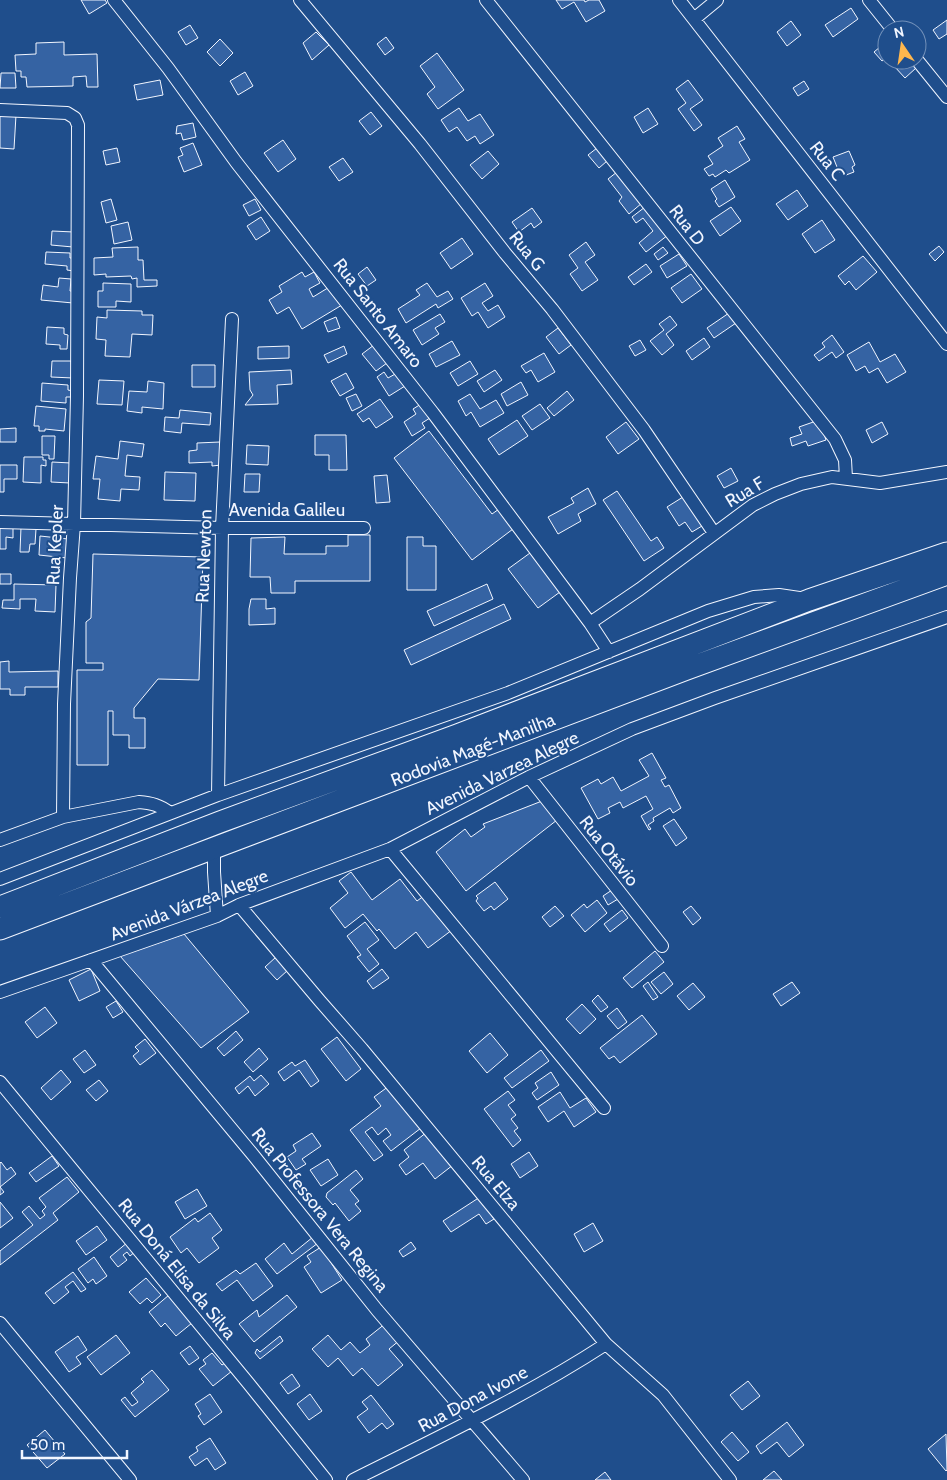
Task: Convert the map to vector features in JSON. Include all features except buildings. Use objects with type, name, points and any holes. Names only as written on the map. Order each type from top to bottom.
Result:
[{"type":"highway","name":"Rodovia Magé-Manilha","points":[[0,907],[809,600],[947,553]]},
{"type":"highway","name":"Rodovia Magé-Manilha","points":[[0,929],[687,669],[947,574]]},
{"type":"street","name":"Rua Santo Amaro","points":[[114,0],[168,68],[236,162],[433,412],[590,623],[609,652]]},
{"type":"street","name":"Rua G","points":[[300,0],[420,144],[558,316],[644,430],[714,533]]},
{"type":"street","name":"Rua D","points":[[486,0],[835,439],[845,460],[846,478]]},
{"type":"street","name":"Rua C","points":[[679,0],[947,344]]},
{"type":"street","points":[[694,19],[717,0]]},
{"type":"street","points":[[869,0],[885,20]]},
{"type":"street","points":[[925,70],[947,97]]},
{"type":"street","name":"Rua Kepler","points":[[0,110],[68,113],[75,118],[79,134],[78,396],[74,524],[64,704],[63,817]]},
{"type":"street","name":"Rua Newton","points":[[218,795],[222,528],[232,319]]},
{"type":"street","name":"Rua F","points":[[590,623],[640,589],[714,533],[753,506],[775,494],[801,484],[832,477],[880,483],[947,472]]},
{"type":"street","name":"Avenida Galileu","points":[[0,522],[222,528],[364,528]]},
{"type":"street","points":[[0,879],[170,812],[508,693],[664,628],[740,600],[754,597],[779,596],[809,600]]},
{"type":"street","name":"Avenida Varzea Alegre","points":[[390,849],[529,777],[632,729],[947,617]]},
{"type":"street","name":"Rua Otávio","points":[[529,777],[662,946]]},
{"type":"street","points":[[0,840],[63,817],[139,802],[151,803],[170,812]]},
{"type":"street","points":[[214,848],[217,916]]},
{"type":"street","points":[[390,849],[604,1108]]},
{"type":"street","name":"Avenida Várzea Alegre","points":[[0,992],[217,916],[239,905],[390,849]]},
{"type":"street","name":"Rua Elza","points":[[239,905],[362,1049],[606,1344],[663,1395],[730,1480]]},
{"type":"street","name":"Rua Professora Vera Regina","points":[[91,960],[238,1136],[377,1310],[523,1480]]},
{"type":"street","name":"Rua Doná Elisa da Silva","points":[[0,1082],[326,1480]]},
{"type":"street","points":[[0,1323],[130,1480]]},
{"type":"street","name":"Rua Dona Ivone","points":[[353,1480],[471,1421],[572,1367],[606,1344]]}]
